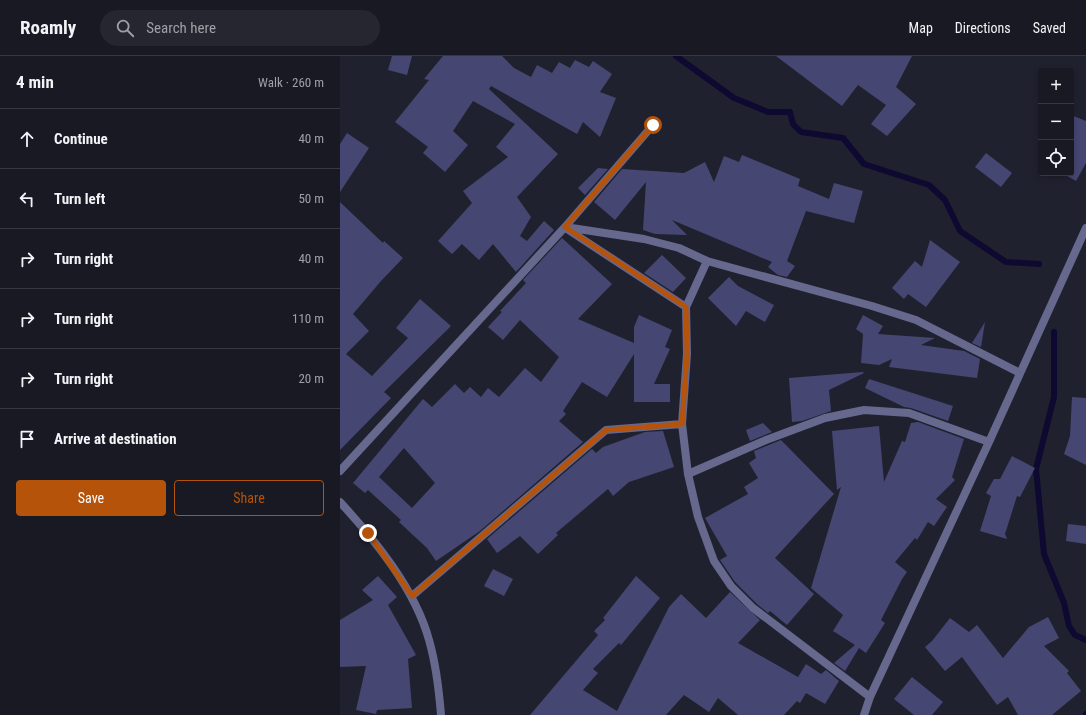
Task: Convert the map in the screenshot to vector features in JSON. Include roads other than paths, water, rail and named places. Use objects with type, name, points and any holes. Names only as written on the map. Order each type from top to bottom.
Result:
[{"type":"street","points":[[340,471],[565,227],[653,125]]},
{"type":"street","points":[[565,227],[644,239],[679,248],[707,261],[872,306],[916,320],[1020,373]]},
{"type":"street","points":[[565,227],[686,307]]},
{"type":"street","points":[[864,715],[870,697],[989,442],[1086,228]]},
{"type":"street","points":[[707,261],[686,307],[687,354],[682,424],[688,474],[698,517],[714,561],[731,586],[753,608],[870,697]]},
{"type":"street","points":[[688,474],[766,440],[824,418],[864,410],[909,413],[989,442]]},
{"type":"street","points":[[412,596],[606,430],[682,424]]},
{"type":"street","points":[[340,502],[368,533],[412,596],[429,639],[438,688],[441,715]]},
{"type":"waterway","points":[[676,56],[734,98],[768,112],[790,112],[793,124],[801,132],[843,138],[864,164],[929,185],[945,200],[960,231],[1006,262],[1039,264]]},
{"type":"waterway","points":[[1054,332],[1054,397],[1036,469],[1044,554],[1064,603],[1069,626],[1075,635],[1086,640]]}]
